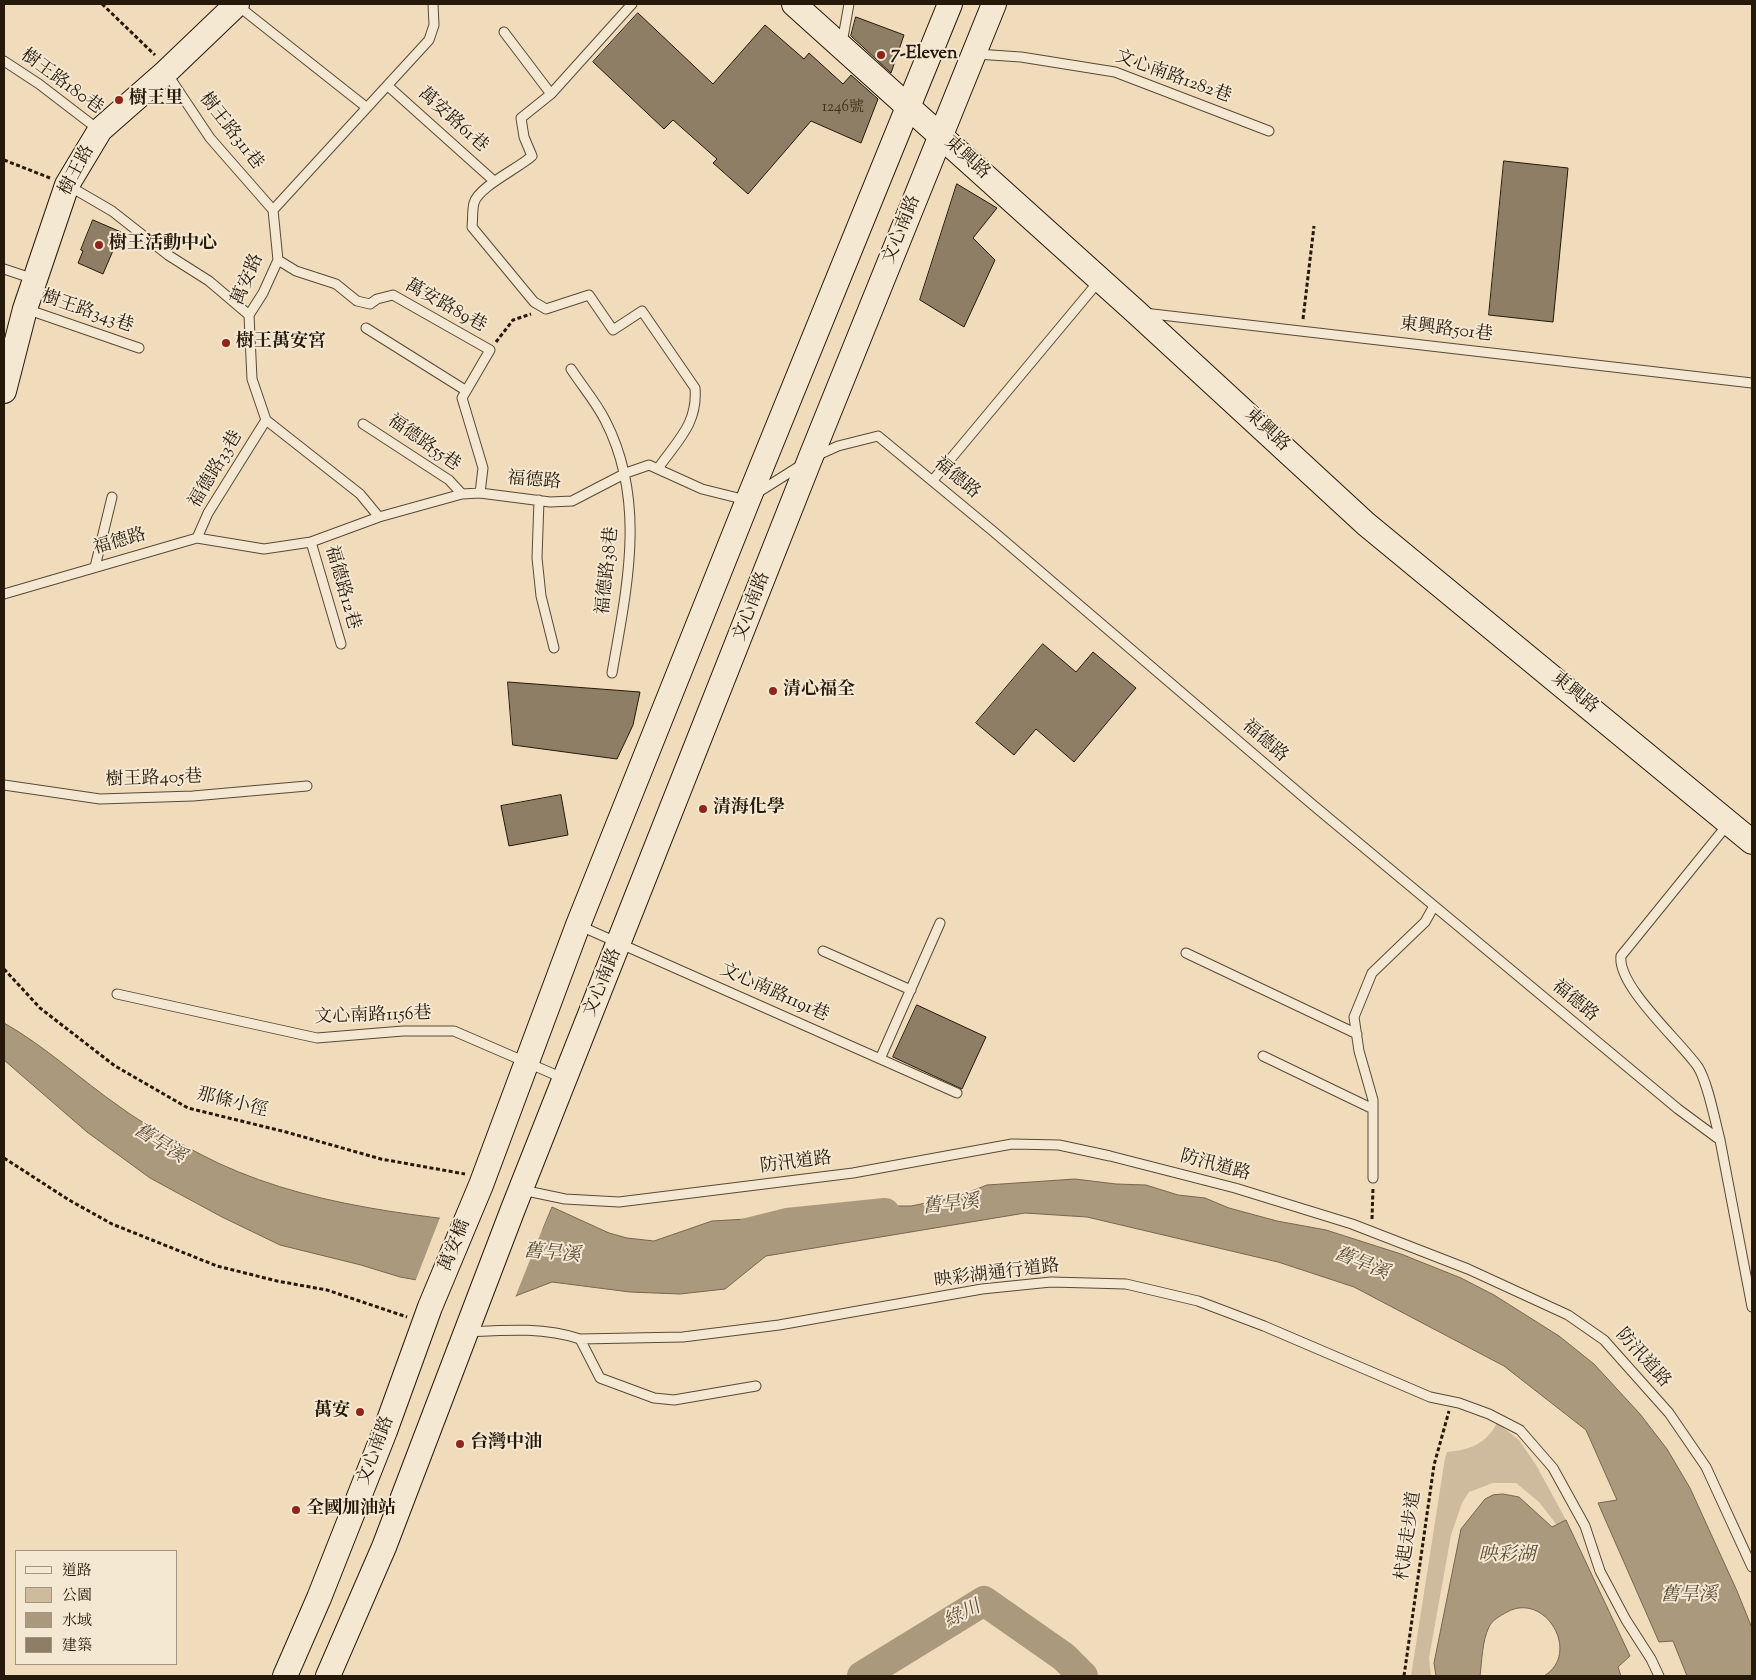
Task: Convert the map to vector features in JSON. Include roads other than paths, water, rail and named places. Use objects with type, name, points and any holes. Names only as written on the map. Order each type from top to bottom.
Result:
[{"type":"main road","name":"樹王路","points":[[4,381],[24,308],[67,185],[100,130],[166,72],[236,4]]},
{"type":"main road","name":"東興路","points":[[794,4],[1136,312],[1366,524],[1752,842]]},
{"type":"main road","points":[[525,1063],[578,925],[748,500],[950,4]]},
{"type":"main road","name":"文心南路","points":[[517,1200],[620,944],[810,459],[994,4]]},
{"type":"main road","name":"萬安橋","points":[[430,1307],[473,1180],[525,1063]]},
{"type":"main road","points":[[328,1676],[384,1547],[517,1200]]},
{"type":"main road","name":"文心南路","points":[[285,1676],[320,1598],[430,1307]]},
{"type":"lane","points":[[236,4],[366,107]]},
{"type":"lane","points":[[273,210],[429,40],[434,25],[432,4]]},
{"type":"lane","points":[[632,4],[551,94],[521,118],[524,137],[532,156],[517,168],[494,181],[474,201],[472,227],[534,302],[546,309],[589,295],[613,330],[642,311],[695,388],[696,403],[692,421],[659,467],[702,489],[748,500]]},
{"type":"lane","points":[[841,45],[849,4]]},
{"type":"lane","points":[[504,32],[551,94]]},
{"type":"lane","name":"文心南路1282巷","points":[[974,54],[1021,57],[1115,72],[1269,131]]},
{"type":"lane","name":"樹王路180巷","points":[[4,61],[39,84],[100,130]]},
{"type":"lane","name":"樹王路311巷","points":[[166,72],[210,138],[273,210]]},
{"type":"lane","name":"萬安路61巷","points":[[388,86],[494,181]]},
{"type":"lane","points":[[67,185],[112,211],[168,255],[209,282],[250,315]]},
{"type":"lane","name":"萬安路","points":[[266,420],[252,379],[250,315],[263,293],[278,260],[273,210]]},
{"type":"lane","name":"萬安路89巷","points":[[278,260],[296,271],[336,284],[357,302],[370,304],[376,299],[393,294],[490,350],[465,390]]},
{"type":"lane","points":[[4,269],[35,279]]},
{"type":"lane","points":[[933,480],[1100,280]]},
{"type":"lane","name":"樹王路343巷","points":[[24,308],[139,348]]},
{"type":"lane","name":"東興路501巷","points":[[1136,312],[1752,383]]},
{"type":"lane","points":[[366,328],[465,390],[462,398],[482,468],[480,493]]},
{"type":"lane","name":"福德路38巷","points":[[571,369],[605,419],[626,473],[632,533],[612,673]]},
{"type":"lane","points":[[266,420],[360,494],[379,517]]},
{"type":"lane","name":"福德路33巷","points":[[197,538],[208,513],[266,420]]},
{"type":"lane","name":"福德路55巷","points":[[363,424],[449,480],[462,494]]},
{"type":"lane","name":"福德路","points":[[748,500],[810,459],[838,446],[878,436],[933,480],[1434,906],[1678,1109],[1720,1140]]},
{"type":"lane","name":"福德路","points":[[4,594],[197,538],[264,549],[311,542],[379,517],[462,494],[480,493],[539,500],[572,501],[626,473],[649,465],[659,467]]},
{"type":"lane","points":[[95,567],[112,497]]},
{"type":"lane","points":[[539,500],[537,558],[540,596],[554,648]]},
{"type":"lane","name":"福德路12巷","points":[[311,542],[341,644]]},
{"type":"lane","name":"樹王路405巷","points":[[4,785],[100,799],[193,796],[307,786]]},
{"type":"lane","points":[[1730,822],[1621,956],[1620,966],[1642,1002],[1698,1069],[1720,1140],[1752,1306]]},
{"type":"lane","points":[[1373,1178],[1373,1100],[1359,1051],[1354,1017],[1372,973],[1426,922],[1434,906]]},
{"type":"lane","points":[[880,1059],[940,923]]},
{"type":"lane","name":"文心南路1191巷","points":[[578,925],[957,1093]]},
{"type":"lane","points":[[823,950],[911,990]]},
{"type":"lane","points":[[1186,953],[1356,1034]]},
{"type":"lane","name":"文心南路1156巷","points":[[117,994],[317,1038],[403,1031],[454,1031],[565,1079]]},
{"type":"lane","points":[[1262,1056],[1373,1109]]},
{"type":"lane","name":"防汛道路","points":[[517,1200],[565,1199],[619,1202],[853,1173],[1012,1144],[1059,1145],[1235,1188],[1371,1232],[1486,1278],[1568,1315],[1604,1340],[1669,1413],[1706,1467],[1752,1567]]},
{"type":"lane","name":"映彩湖通行道路","points":[[467,1328],[560,1332],[580,1339],[683,1337],[779,1325],[982,1289],[1051,1282],[1126,1284],[1198,1301],[1264,1326],[1430,1397],[1452,1401],[1489,1414],[1520,1430],[1553,1468],[1585,1526],[1600,1571],[1626,1620],[1651,1659],[1658,1676]]},
{"type":"lane","points":[[580,1339],[600,1378],[654,1398],[674,1400],[756,1386]]},
{"type":"water","name":"舊旱溪","points":[[4,1023],[34,1042],[129,1113],[198,1153],[238,1172],[280,1187],[366,1207],[542,1230],[552,1207],[609,1233],[627,1238],[654,1241],[712,1221],[747,1219],[819,1225],[881,1206],[911,1206],[956,1197],[987,1185],[1075,1179],[1116,1184],[1146,1185],[1178,1195],[1205,1198],[1229,1208],[1277,1221],[1326,1230],[1401,1254],[1461,1278],[1494,1295],[1559,1336],[1594,1364],[1640,1414],[1667,1449],[1690,1488],[1737,1591],[1752,1628],[1752,1676],[1687,1676],[1673,1641],[1659,1642],[1598,1503],[1617,1500],[1586,1430],[1504,1366],[1354,1287],[1278,1262],[1087,1217],[1025,1213],[766,1256],[725,1289],[680,1294],[630,1292],[552,1282],[513,1297],[400,1277],[361,1265],[280,1245],[222,1217],[150,1178],[87,1132],[4,1060]]},
{"type":"water","name":"映彩湖","points":[[1503,1494],[1519,1497],[1552,1527],[1566,1520],[1630,1656],[1618,1667],[1621,1676],[1544,1676],[1555,1666],[1560,1653],[1559,1640],[1554,1628],[1545,1617],[1534,1610],[1521,1608],[1496,1618],[1490,1625],[1484,1645],[1480,1676],[1436,1676],[1434,1663],[1461,1529],[1485,1499],[1493,1495]]},
{"type":"waterway","name":"舊旱溪","points":[[747,1233],[787,1223],[885,1213]]},
{"type":"waterway","name":"綠川","points":[[862,1676],[984,1601],[1064,1657],[1083,1676]]},
{"type":"place","name":"7-Eleven","points":[[881,55]]},
{"type":"place","name":"樹王里","points":[[119,100]]},
{"type":"place","name":"樹王活動中心","points":[[99,245]]},
{"type":"place","name":"樹王萬安宮","points":[[226,343]]},
{"type":"place","name":"清心福全","points":[[773,691]]},
{"type":"place","name":"清海化學","points":[[703,809]]},
{"type":"place","name":"萬安","points":[[360,1412]]},
{"type":"place","name":"台灣中油","points":[[460,1444]]},
{"type":"place","name":"全國加油站","points":[[296,1510]]}]
